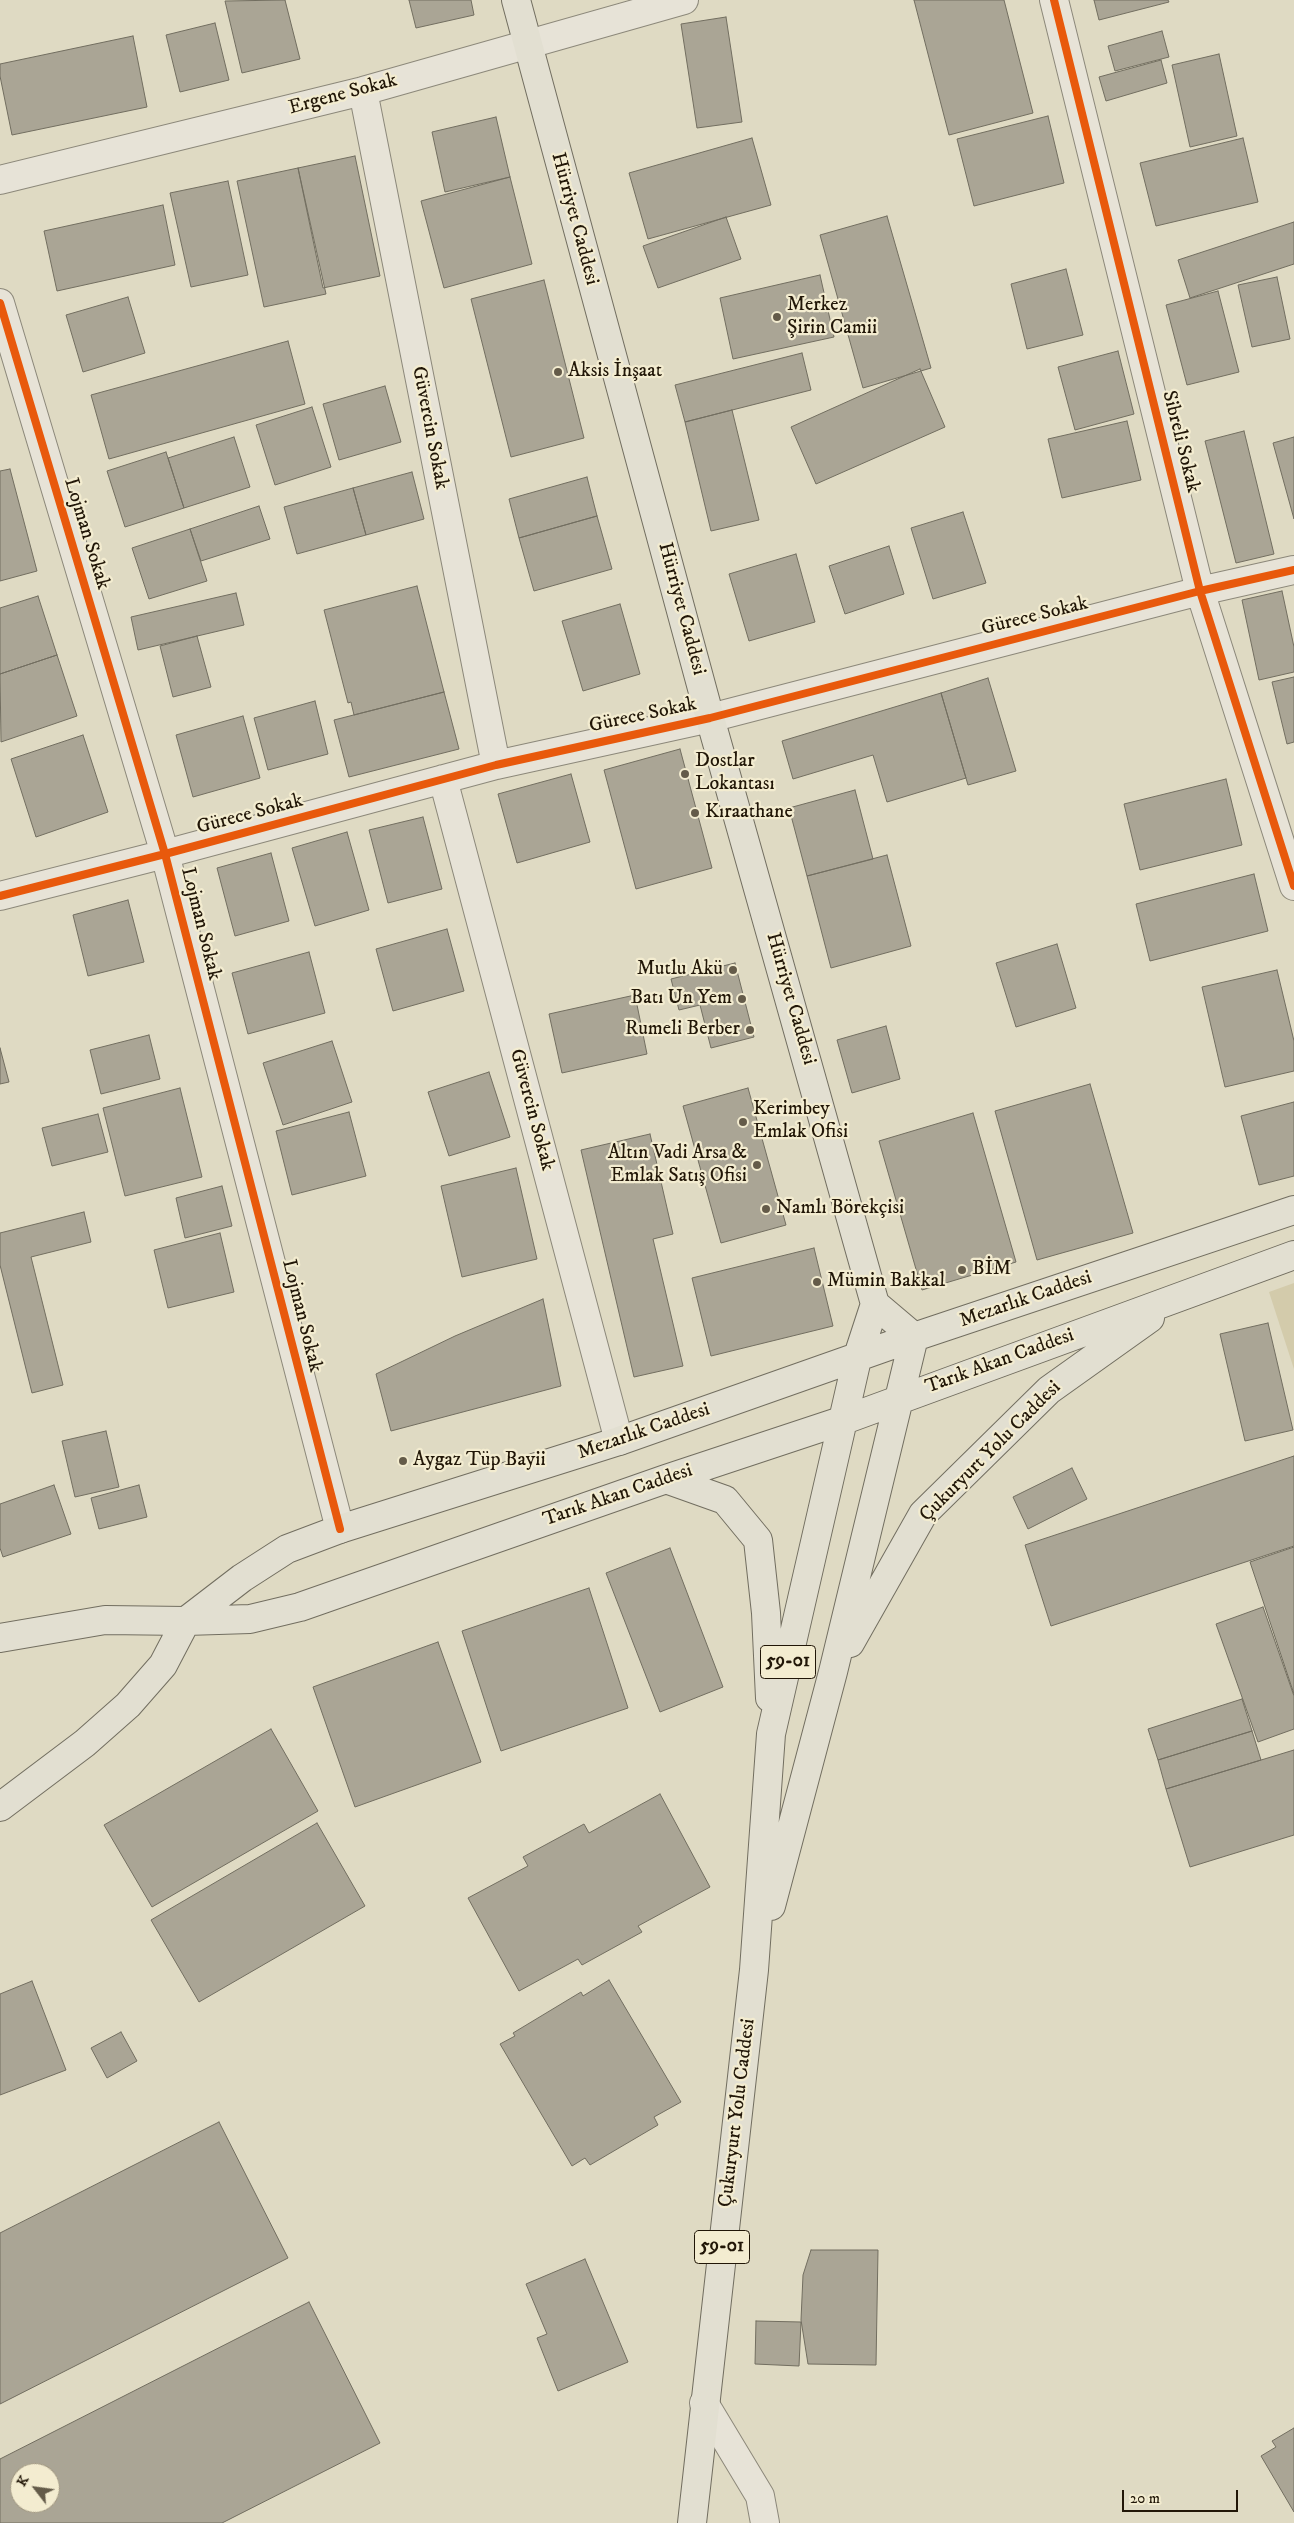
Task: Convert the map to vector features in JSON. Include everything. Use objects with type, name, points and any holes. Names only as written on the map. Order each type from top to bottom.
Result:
[{"type":"main road","name":"Hürriyet Caddesi","points":[[516,0],[526,44],[710,718],[875,1304]]},
{"type":"main road","name":"Mezarlık Caddesi","points":[[186,1621],[242,1578],[287,1549],[340,1529],[619,1441],[857,1359],[914,1337],[1294,1210]]},
{"type":"main road","name":"Tarık Akan Caddesi","points":[[186,1621],[250,1619],[300,1607],[666,1479],[844,1420],[1294,1255]]},
{"type":"main road","name":"Çukuryurt Yolu Caddesi","points":[[833,1672],[923,1514],[1048,1390],[1179,1297]]},
{"type":"main road","points":[[875,1304],[914,1337]]},
{"type":"main road","name":"Çukuryurt Yolu Caddesi","points":[[771,1734],[857,1359],[875,1304]]},
{"type":"main road","name":"Çukuryurt Yolu Caddesi","points":[[754,1970],[833,1672],[901,1398],[914,1337]]},
{"type":"main road","name":"Çukuryurt Yolu Caddesi","points":[[666,1479],[725,1500],[758,1540],[766,1613],[771,1734],[754,1970],[692,2523]]},
{"type":"main road","points":[[0,1638],[105,1620],[186,1621],[163,1665],[128,1705],[85,1743],[0,1807]]},
{"type":"street","name":"Ergene Sokak","points":[[0,180],[362,91],[684,0]]},
{"type":"street","name":"Sibreli Sokak","points":[[1054,0],[1200,591],[1294,886]]},
{"type":"street","name":"Güvercin Sokak","points":[[362,91],[496,765]]},
{"type":"street","name":"Lojman Sokak","points":[[0,303],[166,854],[340,1529]]},
{"type":"street","name":"Gürece Sokak","points":[[0,896],[166,854],[496,765],[710,718],[1200,591],[1294,570]]},
{"type":"street","name":"Güvercin Sokak","points":[[443,779],[619,1441]]},
{"type":"street","points":[[704,2403],[760,2496],[764,2523]]},
{"type":"shaded area","points":[[1294,1283],[1294,1369],[1269,1292]]},
{"type":"building","points":[[285,0],[300,59],[242,73],[225,1]]},
{"type":"building","points":[[409,0],[471,0],[474,15],[416,28]]},
{"type":"building","points":[[914,0],[1004,0],[1033,113],[949,135]]},
{"type":"building","points":[[1094,0],[1168,0],[1169,2],[1099,20]]},
{"type":"building","points":[[726,17],[742,122],[697,128],[681,24]]},
{"type":"building","points":[[215,23],[229,80],[180,92],[166,35]]},
{"type":"building","points":[[1162,31],[1169,57],[1115,71],[1108,46]]},
{"type":"building","points":[[133,36],[147,107],[12,135],[0,76],[0,64]]},
{"type":"building","points":[[1219,54],[1237,136],[1190,147],[1172,65]]},
{"type":"building","points":[[1161,60],[1167,83],[1106,101],[1099,77]]},
{"type":"building","points":[[1048,116],[1064,183],[974,206],[957,139]]},
{"type":"building","points":[[496,117],[510,177],[445,192],[432,132]]},
{"type":"building","points":[[752,138],[771,205],[648,239],[629,173]]},
{"type":"building","points":[[1243,138],[1258,202],[1156,226],[1140,163]]},
{"type":"building","points":[[355,156],[380,276],[323,288],[298,168]]},
{"type":"building","points":[[298,168],[326,294],[264,307],[237,181]]},
{"type":"building","points":[[510,177],[532,264],[444,288],[421,201]]},
{"type":"building","points":[[228,181],[248,275],[191,287],[170,193]]},
{"type":"building","points":[[163,205],[175,265],[57,291],[44,231]]},
{"type":"building","points":[[887,216],[931,368],[863,388],[820,235]]},
{"type":"building","points":[[726,217],[741,259],[658,288],[643,246]]},
{"type":"building","points":[[1294,222],[1294,264],[1190,298],[1178,260]]},
{"type":"building","points":[[1066,269],[1083,335],[1027,349],[1011,284]]},
{"type":"building","name":"Merkez Şirin Camii","points":[[820,275],[834,337],[733,359],[720,298]]},
{"type":"building","points":[[1277,277],[1290,339],[1252,347],[1238,285]]},
{"type":"building","points":[[544,280],[584,438],[511,457],[471,299]]},
{"type":"building","points":[[1218,291],[1239,372],[1187,385],[1166,305]]},
{"type":"building","points":[[128,297],[145,353],[83,372],[66,315]]},
{"type":"building","points":[[288,341],[305,404],[109,459],[91,395]]},
{"type":"building","points":[[1118,351],[1134,414],[1075,430],[1058,367]]},
{"type":"building","points":[[802,353],[811,390],[685,422],[675,385]]},
{"type":"building","points":[[920,369],[945,427],[816,484],[791,427]]},
{"type":"building","points":[[385,386],[401,442],[339,460],[323,404]]},
{"type":"building","points":[[312,407],[331,467],[275,485],[256,425]]},
{"type":"building","points":[[732,410],[759,520],[711,531],[685,422]]},
{"type":"building","points":[[1127,421],[1141,480],[1062,498],[1048,439]]},
{"type":"building","points":[[1244,431],[1274,554],[1236,563],[1205,441]]},
{"type":"building","points":[[234,437],[250,487],[184,508],[168,458]]},
{"type":"building","points":[[1294,437],[1294,519],[1273,443]]},
{"type":"building","points":[[166,452],[184,508],[125,527],[107,471]]},
{"type":"building","points":[[10,469],[37,571],[0,581],[0,471]]},
{"type":"building","points":[[412,472],[424,519],[366,535],[353,488]]},
{"type":"building","points":[[587,477],[597,516],[519,538],[509,499]]},
{"type":"building","points":[[353,488],[366,535],[297,554],[284,507]]},
{"type":"building","points":[[259,506],[270,539],[201,561],[190,529]]},
{"type":"building","points":[[963,512],[986,583],[933,599],[911,528]]},
{"type":"building","points":[[597,516],[612,569],[534,591],[519,538]]},
{"type":"building","points":[[190,529],[207,581],[149,599],[132,548]]},
{"type":"building","points":[[889,546],[904,594],[845,614],[829,566]]},
{"type":"building","points":[[796,554],[815,622],[749,641],[729,574]]},
{"type":"building","points":[[417,586],[444,692],[354,715],[351,702],[348,703],[324,610]]},
{"type":"building","points":[[1282,591],[1294,647],[1294,672],[1259,680],[1242,600]]},
{"type":"building","points":[[236,593],[244,625],[138,650],[131,617]]},
{"type":"building","points":[[38,596],[57,655],[0,674],[0,608]]},
{"type":"building","points":[[620,604],[640,674],[583,691],[562,621]]},
{"type":"building","points":[[197,636],[211,687],[173,697],[160,646]]},
{"type":"building","points":[[57,655],[77,716],[1,742],[0,674]]},
{"type":"building","points":[[1294,677],[1294,742],[1287,744],[1272,682]]},
{"type":"building","points":[[988,678],[1016,771],[968,785],[941,693]]},
{"type":"building","points":[[444,692],[459,749],[349,777],[334,720]]},
{"type":"building","points":[[941,693],[966,778],[887,802],[873,755],[793,779],[782,741]]},
{"type":"building","points":[[315,701],[328,754],[268,770],[254,718]]},
{"type":"building","points":[[243,716],[260,778],[193,797],[176,735]]},
{"type":"building","points":[[83,735],[108,812],[36,837],[11,759]]},
{"type":"building","points":[[680,749],[712,868],[636,889],[604,770]]},
{"type":"building","points":[[571,774],[590,842],[517,863],[498,794]]},
{"type":"building","points":[[1226,779],[1242,845],[1140,870],[1124,804]]},
{"type":"building","points":[[855,790],[873,859],[807,876],[789,808]]},
{"type":"building","points":[[423,817],[442,889],[388,903],[369,830]]},
{"type":"building","points":[[347,832],[369,910],[315,926],[292,848]]},
{"type":"building","points":[[271,853],[289,921],[235,936],[217,868]]},
{"type":"building","points":[[887,855],[911,946],[831,968],[807,876]]},
{"type":"building","points":[[1254,874],[1268,931],[1150,961],[1136,904]]},
{"type":"building","points":[[128,900],[144,962],[88,976],[73,915]]},
{"type":"building","points":[[447,929],[464,991],[393,1011],[376,949]]},
{"type":"building","points":[[1057,944],[1076,1008],[1016,1027],[996,963]]},
{"type":"building","points":[[309,952],[325,1013],[248,1034],[232,973]]},
{"type":"building","points":[[735,963],[754,1037],[711,1048],[700,1005],[679,1010],[671,979]]},
{"type":"building","points":[[1277,970],[1294,1041],[1294,1071],[1225,1087],[1202,987]]},
{"type":"building","points":[[635,995],[647,1054],[562,1073],[549,1014]]},
{"type":"building","points":[[886,1026],[900,1079],[852,1093],[837,1040]]},
{"type":"building","points":[[149,1035],[160,1079],[101,1094],[90,1050]]},
{"type":"building","points":[[332,1041],[352,1102],[283,1125],[263,1063]]},
{"type":"building","points":[[0,1048],[9,1082],[0,1084]]},
{"type":"building","points":[[489,1072],[510,1137],[449,1156],[428,1092]]},
{"type":"building","points":[[1090,1084],[1133,1233],[1037,1260],[995,1111]]},
{"type":"building","points":[[180,1088],[202,1177],[125,1196],[103,1108]]},
{"type":"building","points":[[748,1088],[786,1225],[721,1243],[683,1106]]},
{"type":"building","points":[[1294,1102],[1294,1176],[1259,1185],[1241,1116]]},
{"type":"building","points":[[349,1112],[366,1176],[292,1195],[276,1131]]},
{"type":"building","points":[[973,1113],[1016,1262],[922,1290],[879,1141]]},
{"type":"building","points":[[98,1114],[108,1152],[52,1166],[42,1128]]},
{"type":"building","points":[[650,1134],[673,1234],[653,1239],[683,1366],[634,1377],[581,1150]]},
{"type":"building","points":[[516,1168],[537,1259],[462,1277],[441,1186]]},
{"type":"building","points":[[222,1186],[232,1226],[185,1238],[176,1198]]},
{"type":"building","points":[[84,1212],[91,1242],[31,1257],[63,1385],[32,1393],[0,1265],[0,1233]]},
{"type":"building","points":[[220,1233],[234,1292],[168,1308],[154,1250]]},
{"type":"building","points":[[814,1248],[833,1326],[711,1356],[692,1278]]},
{"type":"building","points":[[543,1299],[561,1386],[391,1431],[376,1374],[455,1336]]},
{"type":"building","points":[[1268,1323],[1293,1430],[1245,1441],[1220,1334]]},
{"type":"building","points":[[106,1431],[119,1487],[75,1497],[62,1441]]},
{"type":"building","points":[[1294,1456],[1294,1546],[1051,1626],[1025,1545]]},
{"type":"building","points":[[1072,1468],[1087,1499],[1028,1529],[1013,1497]]},
{"type":"building","points":[[54,1485],[71,1534],[3,1557],[0,1548],[0,1504]]},
{"type":"building","points":[[139,1485],[147,1517],[99,1529],[91,1498]]},
{"type":"building","points":[[1294,1547],[1294,1694],[1250,1562]]},
{"type":"building","points":[[670,1548],[723,1687],[660,1712],[606,1573]]},
{"type":"building","points":[[589,1588],[628,1708],[501,1751],[462,1631]]},
{"type":"building","points":[[1263,1607],[1294,1696],[1294,1729],[1258,1742],[1216,1624]]},
{"type":"building","points":[[438,1642],[481,1762],[355,1807],[313,1687]]},
{"type":"building","points":[[1242,1699],[1252,1731],[1158,1760],[1148,1729]]},
{"type":"building","points":[[271,1729],[318,1811],[152,1907],[104,1825]]},
{"type":"building","points":[[1252,1731],[1261,1760],[1166,1789],[1158,1760]]},
{"type":"building","points":[[1294,1750],[1294,1835],[1190,1867],[1166,1789]]},
{"type":"building","points":[[660,1794],[710,1887],[638,1926],[642,1932],[582,1965],[578,1959],[519,1991],[468,1898],[528,1866],[523,1857],[584,1824],[589,1833]]},
{"type":"building","points":[[317,1823],[365,1906],[199,2002],[151,1920]]},
{"type":"building","points":[[609,1980],[681,2102],[654,2117],[658,2125],[590,2165],[585,2158],[572,2166],[500,2044],[515,2036],[513,2033],[581,1992],[583,1996]]},
{"type":"building","points":[[32,1981],[66,2070],[0,2095],[0,1994]]},
{"type":"building","points":[[121,2032],[137,2061],[107,2078],[91,2048]]},
{"type":"building","points":[[219,2122],[288,2258],[0,2404],[0,2233]]},
{"type":"building","points":[[811,2250],[878,2250],[876,2365],[808,2364],[801,2320],[803,2275]]},
{"type":"building","points":[[585,2259],[628,2362],[558,2391],[537,2338],[547,2334],[526,2284]]},
{"type":"building","points":[[309,2302],[380,2443],[222,2523],[0,2523],[0,2459]]},
{"type":"building","points":[[756,2321],[801,2322],[799,2366],[755,2364]]},
{"type":"building","points":[[1294,2428],[1294,2512],[1261,2456],[1276,2447],[1272,2441]]},
{"type":"cycle path","points":[[1054,0],[1200,591],[1294,886]]},
{"type":"cycle path","points":[[0,303],[165,854],[340,1529]]},
{"type":"cycle path","points":[[0,896],[165,854],[496,765],[710,718],[1200,591],[1294,570]]},
{"type":"place","name":"Merkez Şirin Camii","points":[[777,317]]},
{"type":"place","name":"Aksis İnşaat","points":[[558,372]]},
{"type":"place","name":"Dostlar Lokantası","points":[[685,774]]},
{"type":"place","name":"Kıraathane","points":[[695,813]]},
{"type":"place","name":"Mutlu Akü","points":[[733,970]]},
{"type":"place","name":"Batı Un Yem","points":[[742,999]]},
{"type":"place","name":"Rumeli Berber","points":[[750,1030]]},
{"type":"place","name":"Kerimbey Emlak Ofisi","points":[[743,1122]]},
{"type":"place","name":"Altın Vadi Arsa & Emlak Satış Ofisi","points":[[757,1165]]},
{"type":"place","name":"Namlı Börekçisi","points":[[766,1209]]},
{"type":"place","name":"BİM","points":[[962,1270]]},
{"type":"place","name":"Mümin Bakkal","points":[[817,1282]]},
{"type":"place","name":"Aygaz Tüp Bayii","points":[[403,1461]]}]
